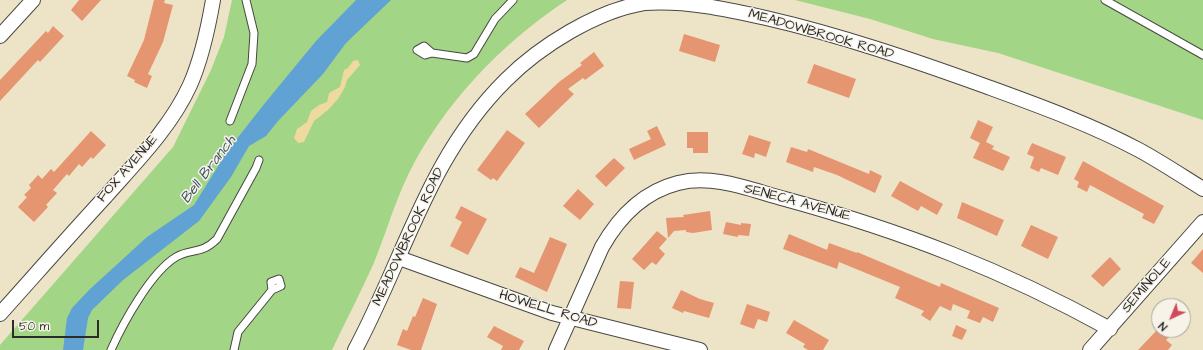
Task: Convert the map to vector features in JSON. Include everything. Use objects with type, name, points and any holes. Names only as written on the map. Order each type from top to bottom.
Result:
[{"type":"street","points":[[0,36],[33,0]]},
{"type":"street","name":"FOX AVENUE","points":[[0,314],[132,167],[170,119],[190,86],[200,61],[213,0]]},
{"type":"street","name":"MEADOWBROOK ROAD","points":[[355,350],[399,258],[419,208],[442,163],[474,117],[504,82],[522,66],[561,37],[582,25],[625,7],[660,2],[702,4],[789,24],[870,47],[957,76],[1052,111],[1101,131],[1139,150],[1203,189]]},
{"type":"street","name":"SENECA AVENUE","points":[[556,350],[602,247],[610,233],[623,216],[642,200],[660,189],[679,183],[702,181],[734,185],[848,216],[900,233],[1014,279],[1110,329]]},
{"type":"street","name":"SEMINOLE","points":[[1090,350],[1203,222]]},
{"type":"street","name":"HOWELL ROAD","points":[[399,258],[486,291],[570,319],[700,350]]},
{"type":"lane","points":[[230,121],[252,64],[254,33],[246,0]]},
{"type":"lane","points":[[432,52],[467,58],[474,54],[495,19],[513,0]]},
{"type":"lane","points":[[1105,0],[1203,55]]},
{"type":"lane","points":[[111,350],[129,312],[163,267],[176,256],[209,247],[217,239],[259,160]]},
{"type":"lane","points":[[234,350],[238,332],[272,290]]},
{"type":"green space","points":[[232,0],[567,0],[543,17],[497,56],[476,77],[438,124],[408,175],[398,197],[373,265],[332,350],[0,350],[0,345],[173,147],[211,70],[224,37]]},
{"type":"green space","points":[[795,0],[1203,0],[1203,120],[998,53],[933,39],[870,19]]},
{"type":"sand","points":[[358,60],[360,65],[347,80],[338,99],[328,110],[314,121],[304,142],[298,143],[294,138],[297,129],[307,122],[311,111],[319,105],[327,102],[329,93],[340,87],[344,70],[348,68],[353,61]]},
{"type":"water","name":"Bell Branch","points":[[356,0],[391,0],[346,43],[323,74],[278,121],[266,136],[249,146],[231,177],[199,221],[123,280],[92,310],[88,318],[83,350],[63,350],[67,318],[72,308],[89,290],[147,237],[194,205],[228,150],[265,103],[316,41]]},
{"type":"building","points":[[79,0],[101,0],[82,21],[71,10]]},
{"type":"building","points":[[154,0],[165,0],[164,3],[173,5],[163,42],[148,74],[152,76],[147,88],[134,82],[135,80],[127,76],[144,40]]},
{"type":"building","points":[[53,26],[64,36],[40,62],[38,60],[0,101],[0,80],[46,31],[48,33]]},
{"type":"building","points":[[684,34],[720,45],[715,62],[679,51]]},
{"type":"building","points":[[594,52],[604,66],[585,80],[583,78],[568,89],[574,94],[539,128],[525,114],[559,82],[582,65],[580,63]]},
{"type":"building","points":[[814,64],[856,79],[849,98],[807,83]]},
{"type":"building","points":[[978,120],[993,127],[986,142],[994,146],[992,149],[1010,157],[1003,171],[973,158],[980,143],[970,138]]},
{"type":"building","points":[[657,126],[666,145],[634,160],[629,149],[651,139],[647,131]]},
{"type":"building","points":[[507,130],[525,143],[497,181],[493,178],[491,180],[477,170]]},
{"type":"building","points":[[91,131],[106,145],[93,159],[91,157],[82,167],[79,164],[69,176],[67,174],[53,190],[57,193],[46,205],[48,207],[34,222],[18,207],[27,197],[24,195],[31,188],[29,185],[38,175],[42,179],[51,169],[54,172]]},
{"type":"building","points":[[687,132],[708,132],[708,153],[693,153],[693,148],[687,148]]},
{"type":"building","points":[[749,135],[771,142],[766,157],[755,153],[754,158],[742,154]]},
{"type":"building","points":[[1032,143],[1066,157],[1058,175],[1041,168],[1039,172],[1030,168],[1034,157],[1027,154]]},
{"type":"building","points":[[791,147],[807,152],[808,149],[869,174],[870,170],[882,176],[875,193],[837,175],[814,167],[813,172],[786,162]]},
{"type":"building","points":[[614,158],[625,168],[606,187],[595,176]]},
{"type":"building","points":[[1083,161],[1164,206],[1154,224],[1142,218],[1144,214],[1090,185],[1087,192],[1077,187],[1079,182],[1074,179]]},
{"type":"building","points":[[900,181],[943,204],[937,215],[921,206],[918,211],[891,196]]},
{"type":"building","points":[[578,189],[594,204],[580,220],[563,206]]},
{"type":"building","points":[[962,202],[1004,220],[997,236],[957,218]]},
{"type":"building","points":[[461,206],[487,219],[468,255],[450,246],[462,222],[455,218]]},
{"type":"building","points":[[710,211],[712,230],[693,233],[686,232],[686,230],[674,231],[668,238],[666,218],[684,217],[683,215]]},
{"type":"building","points":[[726,222],[741,225],[741,223],[751,224],[749,236],[738,235],[738,237],[723,234]]},
{"type":"building","points":[[1031,225],[1058,237],[1048,259],[1021,246]]},
{"type":"building","points":[[657,231],[667,239],[659,248],[665,254],[656,265],[652,262],[644,270],[632,259]]},
{"type":"building","points":[[789,234],[827,250],[829,243],[857,252],[940,287],[941,283],[999,308],[993,322],[983,317],[980,323],[967,318],[970,311],[953,304],[951,311],[940,306],[930,321],[921,315],[924,311],[895,298],[900,287],[839,262],[837,269],[783,249]]},
{"type":"building","points":[[550,237],[567,244],[547,292],[515,277],[520,267],[534,273]]},
{"type":"building","points":[[1203,249],[1203,273],[1191,263]]},
{"type":"building","points":[[1110,257],[1121,269],[1103,287],[1091,276]]},
{"type":"building","points":[[620,281],[634,282],[631,309],[617,308]]},
{"type":"building","points":[[681,290],[700,299],[714,303],[709,318],[684,311],[683,313],[672,308]]},
{"type":"building","points":[[423,298],[437,304],[421,350],[411,350],[397,345],[403,329],[407,331]]},
{"type":"building","points":[[747,304],[770,312],[767,322],[758,319],[754,329],[740,324]]},
{"type":"building","points":[[794,320],[829,340],[823,350],[808,350],[803,347],[805,344],[786,333]]},
{"type":"building","points":[[956,325],[967,330],[962,340],[952,336]]},
{"type":"building","points":[[494,326],[524,341],[519,350],[501,350],[503,346],[487,337]]},
{"type":"building","points":[[1151,336],[1151,338],[1168,338],[1166,340],[1172,345],[1168,350],[1138,350]]}]
